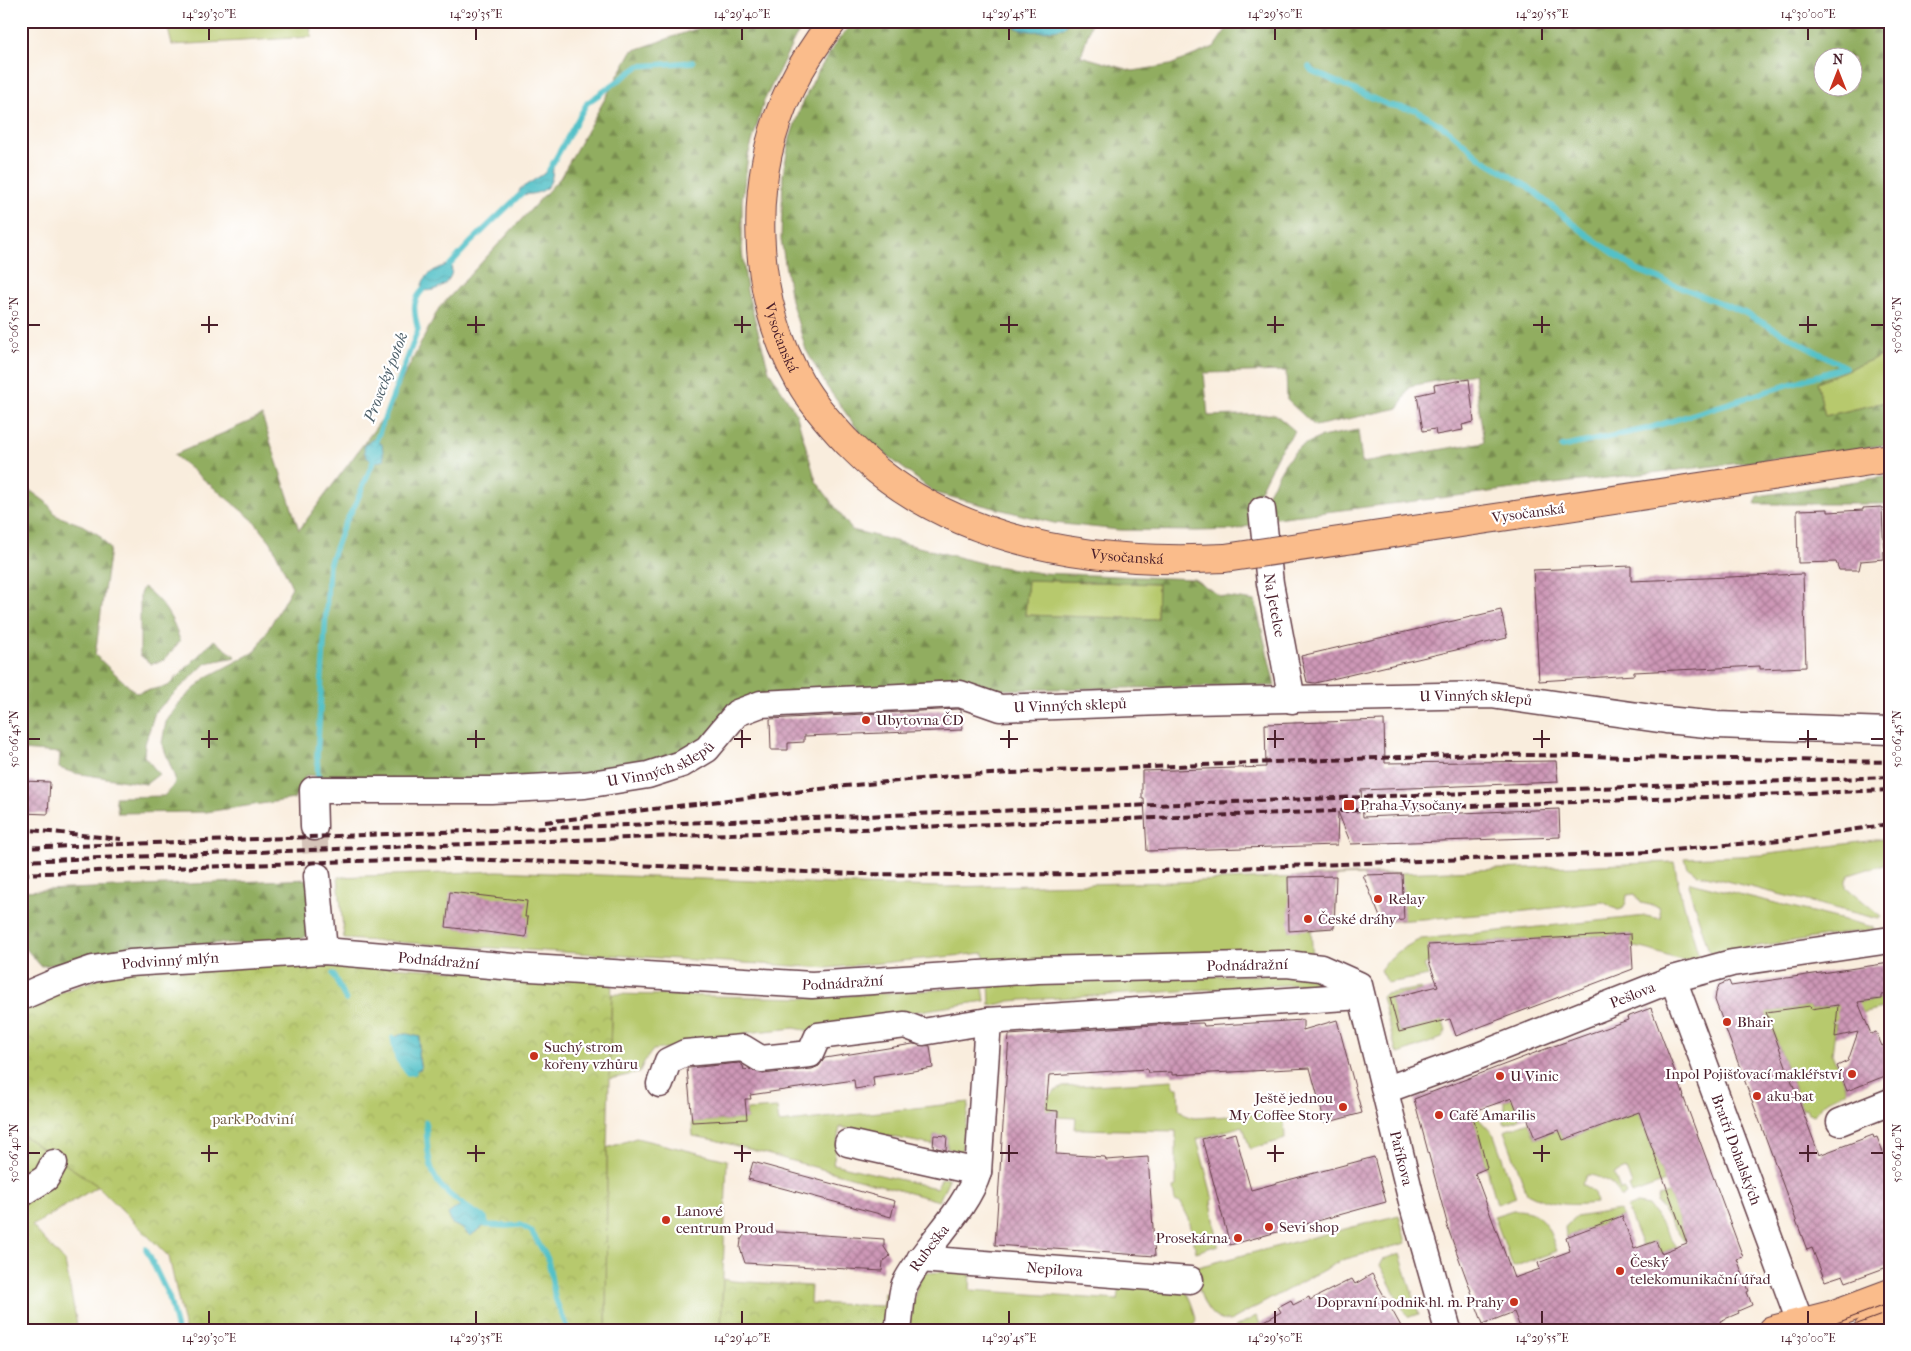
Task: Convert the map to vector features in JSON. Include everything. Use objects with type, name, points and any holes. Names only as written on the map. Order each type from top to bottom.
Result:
[{"type":"main road","name":"Vysočanská","points":[[833,21],[810,51],[790,89],[776,125],[768,156],[761,199],[760,240],[764,277],[772,313],[784,348],[800,383],[821,414],[847,442],[878,471],[911,494],[976,527],[1030,543],[1091,554],[1182,560],[1224,558],[1890,458]]},
{"type":"main road","points":[[1772,1330],[1802,1326],[1890,1293]]},
{"type":"main road","points":[[1868,1330],[1890,1322]]},
{"type":"street","name":"Na Jetelce","points":[[1262,510],[1270,583],[1292,700]]},
{"type":"street","name":"U Vinných sklepů","points":[[314,827],[313,790],[491,790],[585,785],[648,774],[682,764],[707,749],[737,713],[761,704],[960,694],[1000,708],[1188,701],[1491,696],[1666,720],[1717,725],[1890,731]]},
{"type":"street","points":[[317,876],[324,951]]},
{"type":"street","name":"Pešlova","points":[[1385,1090],[1502,1047],[1673,979],[1732,963],[1890,940]]},
{"type":"street","name":"Podnádražní","points":[[324,951],[514,967],[812,985],[1038,970],[1288,964],[1321,968],[1360,990]]},
{"type":"street","name":"Podvinný mlýn","points":[[21,998],[58,981],[94,969],[130,963],[324,951]]},
{"type":"street","name":"Bratří Dohalských","points":[[1673,979],[1802,1326]]},
{"type":"street","points":[[660,1084],[668,1061],[685,1053],[743,1048],[761,1059],[810,1054],[818,1036],[905,1025],[923,1032],[988,1021],[1360,990]]},
{"type":"street","name":"Paříkova","points":[[1360,990],[1413,1206],[1448,1330]]},
{"type":"street","name":"Rubeška","points":[[898,1330],[903,1286],[920,1259],[973,1187],[978,1172],[988,1021]]},
{"type":"street","points":[[1840,1122],[1890,1102]]},
{"type":"street","points":[[848,1143],[978,1172]]},
{"type":"street","points":[[21,1194],[46,1178],[54,1163]]},
{"type":"street","name":"Nepilova","points":[[920,1259],[1190,1280]]},
{"type":"green space","points":[[166,21],[309,21],[312,37],[172,45]]},
{"type":"green space","points":[[719,21],[807,21],[795,38],[764,101],[748,156],[742,200],[742,251],[747,291],[769,371],[796,413],[816,481],[852,530],[989,565],[1041,573],[1194,579],[1220,596],[1255,601],[1275,686],[821,692],[742,700],[699,745],[642,768],[527,777],[401,782],[306,775],[294,799],[206,812],[118,813],[115,797],[164,796],[174,785],[175,778],[162,743],[166,722],[180,702],[207,677],[256,651],[292,587],[271,542],[253,520],[174,455],[262,416],[299,530],[382,419],[439,308],[560,178],[632,51]],"holes":[[[1028,580],[1158,584],[1157,619],[1025,615]]]},
{"type":"green space","points":[[853,21],[1004,21],[1011,26],[1064,28],[1069,21],[1092,21],[1081,56],[1133,71],[1170,65],[1214,47],[1230,24],[1229,21],[1890,21],[1890,350],[1886,354],[1817,382],[1825,416],[1890,401],[1890,444],[1829,453],[1268,519],[1267,494],[1285,463],[1299,447],[1321,437],[1358,430],[1362,463],[1484,442],[1474,374],[1410,386],[1399,408],[1315,426],[1287,400],[1286,371],[1204,373],[1208,416],[1275,414],[1295,431],[1279,452],[1258,494],[1258,523],[1235,530],[1119,530],[1054,523],[935,493],[863,437],[827,387],[806,350],[791,300],[781,239],[783,174],[790,138],[802,104],[816,75],[833,47]]},
{"type":"green space","points":[[1890,350],[1890,401],[1825,416],[1817,382],[1885,354]]},
{"type":"green space","points":[[1890,476],[1890,504],[1755,504],[1758,496]]},
{"type":"green space","points":[[21,484],[46,502],[57,516],[82,525],[99,535],[110,549],[95,655],[136,693],[168,686],[214,640],[236,657],[206,663],[155,712],[145,744],[144,756],[159,774],[146,784],[74,773],[59,768],[60,753],[21,750]]},
{"type":"green space","points":[[1028,580],[1158,584],[1157,619],[1025,615]]},
{"type":"green space","points":[[143,587],[156,598],[166,611],[180,641],[164,660],[151,664],[140,655],[140,594]]},
{"type":"green space","points":[[1890,838],[1890,862],[1849,875],[1846,880],[1846,887],[1882,917],[1879,919],[1698,874],[1688,868],[1685,858],[1762,855]]},
{"type":"green space","points":[[1674,862],[1680,892],[1700,960],[1683,960],[1650,950],[1632,947],[1631,934],[1429,945],[1429,962],[1424,965],[1429,976],[1387,983],[1380,970],[1399,952],[1421,939],[1646,916],[1661,919],[1659,907],[1641,903],[1635,894],[1627,895],[1626,903],[1622,909],[1618,910],[1603,902],[1517,912],[1382,922],[1363,875],[1336,876],[1334,928],[1311,930],[1313,961],[986,965],[984,953],[828,968],[344,939],[338,877],[498,871],[946,887],[1176,882]]},
{"type":"green space","points":[[310,879],[310,933],[292,946],[220,943],[41,966],[21,943],[21,891]]},
{"type":"green space","points":[[1690,882],[1873,927],[1874,929],[1712,953],[1711,958],[1688,885]]},
{"type":"green space","name":"park Podviní","points":[[305,962],[612,980],[607,1148],[606,1330],[185,1330],[169,1257],[98,1186],[21,1134],[21,1007],[138,964]],"holes":[[[420,1037],[418,1054],[421,1069],[393,1038]]]},
{"type":"green space","points":[[1320,974],[1320,983],[1022,1000],[990,1005],[989,980]]},
{"type":"green space","points":[[983,987],[985,1001],[828,1025],[811,1031],[794,1028],[745,1033],[746,1039],[653,1050],[639,1073],[609,1079],[612,994],[805,998]]},
{"type":"green space","points":[[1421,988],[1421,990],[1390,998],[1399,1032],[1442,1019],[1446,1031],[1442,1038],[1399,1054],[1396,1051],[1382,997],[1385,994]]},
{"type":"green space","points":[[1889,994],[1890,1007],[1831,1021],[1836,1023],[1832,1054],[1847,1091],[1827,1100],[1814,1115],[1808,1113],[1806,1108],[1802,1109],[1767,1015],[1762,1017],[1768,1009],[1769,1012],[1810,1006],[1811,1009],[1882,999],[1882,996]]},
{"type":"green space","points":[[1173,1080],[1174,1087],[1178,1087],[1179,1109],[1187,1116],[1194,1118],[1282,1113],[1284,1115],[1285,1139],[1250,1149],[1243,1126],[1197,1139],[1213,1199],[1211,1201],[1218,1245],[1196,1252],[1189,1219],[1181,1203],[1175,1201],[1173,1188],[1176,1186],[1176,1131],[1075,1129],[1076,1118],[1058,1117],[1058,1111],[1038,1110],[1039,1103],[1047,1103],[1050,1095],[1063,1087]]},
{"type":"green space","points":[[1519,1095],[1516,1107],[1520,1119],[1505,1124],[1504,1101]]},
{"type":"green space","points":[[969,1102],[961,1153],[947,1148],[947,1136],[934,1135],[933,1145],[840,1127],[833,1164],[936,1188],[942,1178],[949,1179],[939,1201],[715,1140],[693,1136],[692,1122],[747,1119],[746,1110],[777,1108],[779,1123]]},
{"type":"green space","points":[[1639,1112],[1665,1182],[1632,1194],[1629,1187],[1632,1185],[1626,1169],[1614,1174],[1620,1190],[1624,1189],[1626,1194],[1622,1197],[1604,1179],[1589,1175],[1587,1175],[1582,1184],[1594,1192],[1596,1203],[1560,1204],[1527,1193],[1504,1131],[1529,1122],[1535,1139],[1559,1130],[1563,1140]]},
{"type":"green space","points":[[1477,1117],[1494,1135],[1516,1197],[1497,1204],[1473,1118]]},
{"type":"green space","points":[[21,1134],[98,1186],[32,1226],[65,1262],[78,1330],[21,1330],[21,1319],[27,1318],[27,1284],[21,1284]]},
{"type":"green space","name":"Lanové centrum Proud","points":[[636,1138],[727,1160],[721,1330],[606,1330],[607,1148]]},
{"type":"green space","points":[[1669,1193],[1686,1240],[1684,1241],[1657,1202],[1659,1196]]},
{"type":"green space","points":[[1637,1204],[1649,1206],[1677,1247],[1661,1253],[1656,1241],[1642,1246],[1627,1208]]},
{"type":"green space","points":[[1513,1210],[1523,1210],[1538,1216],[1551,1234],[1557,1251],[1513,1267],[1494,1216]]},
{"type":"green space","points":[[1619,1210],[1622,1216],[1566,1237],[1565,1227],[1576,1217]]},
{"type":"green space","points":[[1399,1215],[1406,1243],[1342,1260],[1230,1321],[1221,1320],[1214,1316],[1208,1310],[1200,1294],[1193,1268]]},
{"type":"green space","points":[[1400,1254],[1419,1314],[1409,1317],[1405,1313],[1380,1265],[1383,1259]]},
{"type":"green space","points":[[971,1271],[970,1290],[1118,1300],[1120,1284],[1184,1289],[1190,1299],[1196,1320],[1190,1327],[1178,1330],[906,1330],[921,1273]]},
{"type":"green space","points":[[723,1279],[811,1286],[810,1303],[883,1306],[884,1292],[892,1298],[889,1330],[721,1330]]},
{"type":"green space","points":[[1256,1316],[1264,1330],[1233,1330],[1235,1327]]},
{"type":"water","points":[[1004,21],[1069,21],[1064,28],[1033,31],[1018,29]]},
{"type":"water","points":[[553,165],[551,181],[548,186],[534,194],[518,195],[520,189],[542,175]]},
{"type":"water","points":[[451,265],[452,271],[451,276],[444,285],[433,290],[422,290],[426,277],[438,268]]},
{"type":"water","points":[[373,439],[382,444],[384,460],[372,461],[365,454],[364,445]]},
{"type":"water","points":[[404,1033],[420,1037],[418,1054],[421,1069],[408,1073],[397,1058],[393,1038]]},
{"type":"water","points":[[461,1205],[485,1218],[486,1225],[470,1236],[463,1229],[452,1224],[448,1214]]},
{"type":"building","points":[[1469,379],[1474,422],[1462,425],[1463,430],[1436,435],[1435,429],[1423,431],[1417,395],[1435,391],[1434,385]]},
{"type":"building","points":[[1882,507],[1884,559],[1861,561],[1859,570],[1839,570],[1836,562],[1798,563],[1797,510],[1828,509],[1828,512]]},
{"type":"building","points":[[1631,566],[1631,581],[1803,574],[1806,667],[1760,669],[1760,666],[1634,672],[1634,675],[1539,681],[1533,570]]},
{"type":"building","points":[[1501,610],[1507,638],[1315,683],[1307,682],[1301,656]]},
{"type":"building","name":"Ubytovna ČD","points":[[961,710],[962,730],[804,736],[804,742],[788,743],[788,750],[771,750],[770,719]]},
{"type":"building","points":[[1384,720],[1385,763],[1556,761],[1558,782],[1361,790],[1363,817],[1559,809],[1560,837],[1351,844],[1338,812],[1337,845],[1147,851],[1144,799],[1142,799],[1142,771],[1266,767],[1265,724]]},
{"type":"building","points":[[21,781],[50,782],[48,814],[21,813]]},
{"type":"building","points":[[1402,874],[1404,920],[1382,922],[1363,875]]},
{"type":"building","points":[[1336,876],[1334,928],[1289,931],[1288,877]]},
{"type":"building","points":[[450,892],[527,901],[525,917],[528,917],[526,937],[446,927]]},
{"type":"building","points":[[1631,934],[1633,969],[1456,1036],[1450,1019],[1399,1032],[1390,998],[1438,986],[1429,962],[1428,945]]},
{"type":"building","points":[[1890,963],[1890,994],[1882,995],[1882,999],[1858,1002],[1871,1034],[1876,1032],[1882,1046],[1890,1042],[1890,1074],[1847,1091],[1837,1066],[1848,1061],[1858,1032],[1835,1037],[1838,1005],[1811,1009],[1810,1006],[1766,1012],[1819,1155],[1873,1135],[1874,1138],[1877,1137],[1890,1171],[1890,1266],[1846,1282],[1843,1275],[1825,1281],[1812,1248],[1807,1250],[1715,1000],[1716,993],[1719,985],[1729,981],[1731,986]]},
{"type":"building","points":[[1651,1008],[1743,1257],[1737,1259],[1752,1305],[1720,1321],[1723,1330],[1521,1330],[1514,1312],[1483,1324],[1446,1223],[1414,1099],[1628,1020],[1627,1017]],"holes":[[[1512,1098],[1520,1119],[1527,1117],[1535,1139],[1559,1130],[1563,1140],[1639,1112],[1687,1243],[1661,1253],[1656,1241],[1634,1249],[1622,1216],[1566,1237],[1570,1251],[1538,1263],[1540,1269],[1514,1278],[1475,1173],[1487,1168],[1472,1112]]]},
{"type":"building","points":[[1303,1020],[1303,1030],[1337,1020],[1362,1113],[1325,1123],[1310,1068],[1172,1075],[1172,1072],[1148,1073],[1147,1069],[1049,1075],[1046,1110],[1058,1111],[1056,1154],[1105,1157],[1106,1160],[1148,1157],[1155,1256],[995,1245],[1009,1035],[1169,1024],[1203,1023],[1204,1026]]},
{"type":"building","points":[[913,1044],[930,1046],[933,1068],[873,1077],[874,1086],[855,1089],[854,1080],[750,1095],[751,1099],[745,1099],[747,1119],[692,1122],[687,1068],[739,1063],[743,1066],[744,1070],[749,1069],[763,1074],[812,1069],[819,1066],[825,1058]]},
{"type":"building","points":[[1224,1133],[1225,1136],[1235,1133],[1251,1190],[1374,1157],[1386,1202],[1230,1245],[1202,1139]]},
{"type":"building","points":[[934,1135],[947,1136],[946,1150],[933,1147]]},
{"type":"building","points":[[753,1162],[895,1201],[891,1217],[748,1179]]},
{"type":"building","points":[[747,1230],[884,1239],[884,1247],[890,1256],[883,1262],[882,1271],[745,1263],[740,1248],[741,1240]]},
{"type":"building","points":[[1372,1274],[1403,1330],[1248,1330],[1281,1312],[1278,1307],[1291,1300],[1293,1305],[1309,1297],[1310,1300],[1352,1279],[1355,1284]]},
{"type":"waterway","name":"Prosecký potok","points":[[549,170],[587,103],[639,66],[693,62]]},
{"type":"waterway","points":[[1309,67],[1312,71],[1388,105],[1416,110],[1447,129],[1482,159],[1527,186],[1582,231],[1637,270],[1743,312],[1845,367]]},
{"type":"waterway","name":"Prosecký potok","points":[[447,268],[523,192]]},
{"type":"waterway","name":"Prosecký potok","points":[[374,446],[418,330],[415,311],[416,301],[427,286]]},
{"type":"waterway","points":[[1562,447],[1646,429],[1845,367]]},
{"type":"waterway","name":"Prosecký potok","points":[[318,776],[317,756],[329,565],[343,527],[356,503],[374,456]]},
{"type":"waterway","name":"Prosecký potok","points":[[333,974],[346,1000]]},
{"type":"waterway","name":"Prosecký potok","points":[[393,1038],[397,1058],[408,1073],[414,1072]]},
{"type":"waterway","name":"Prosecký potok","points":[[426,1122],[431,1166],[440,1185],[451,1196],[485,1218],[486,1225],[520,1225],[531,1231],[548,1259],[555,1298],[568,1330]]},
{"type":"waterway","points":[[146,1249],[169,1297],[177,1330]]},
{"type":"tunnel","points":[[314,827],[317,876]]},
{"type":"tram line","points":[[1818,1330],[1890,1303]]},
{"type":"tram line","points":[[1841,1330],[1890,1312]]},
{"type":"railway","points":[[545,822],[845,786],[952,776],[1051,771],[1477,754],[1890,762]]},
{"type":"railway","points":[[21,848],[1890,777]]},
{"type":"railway","points":[[21,861],[1890,790]]},
{"type":"railway","points":[[21,874],[351,861],[458,859],[855,874],[1080,874],[1651,852],[1791,839],[1890,824]]},
{"type":"railway","points":[[21,829],[121,839]]},
{"type":"place","name":"Ubytovna ČD","points":[[866,720]]},
{"type":"place","name":"Praha-Vysočany","points":[[1349,805]]},
{"type":"place","name":"Relay","points":[[1378,899]]},
{"type":"place","name":"České dráhy","points":[[1308,919]]},
{"type":"place","name":"Bhair","points":[[1727,1022]]},
{"type":"place","name":"Suchý strom kořeny vzhůru","points":[[534,1056]]},
{"type":"place","name":"Inpol Pojišťovací makléřství","points":[[1852,1074]]},
{"type":"place","name":"U Vinic","points":[[1500,1076]]},
{"type":"place","name":"aku-bat","points":[[1757,1096]]},
{"type":"place","name":"Ještě jednou My Coffee Story","points":[[1343,1107]]},
{"type":"place","name":"Café Amarilis","points":[[1439,1115]]},
{"type":"place","name":"Lanové centrum Proud","points":[[666,1220]]},
{"type":"place","name":"Sevi shop","points":[[1269,1227]]},
{"type":"place","name":"Prosekárna","points":[[1238,1238]]},
{"type":"place","name":"Český telekomunikační úřad","points":[[1620,1271]]},
{"type":"place","name":"Dopravní podnik hl. m. Prahy","points":[[1514,1302]]}]
